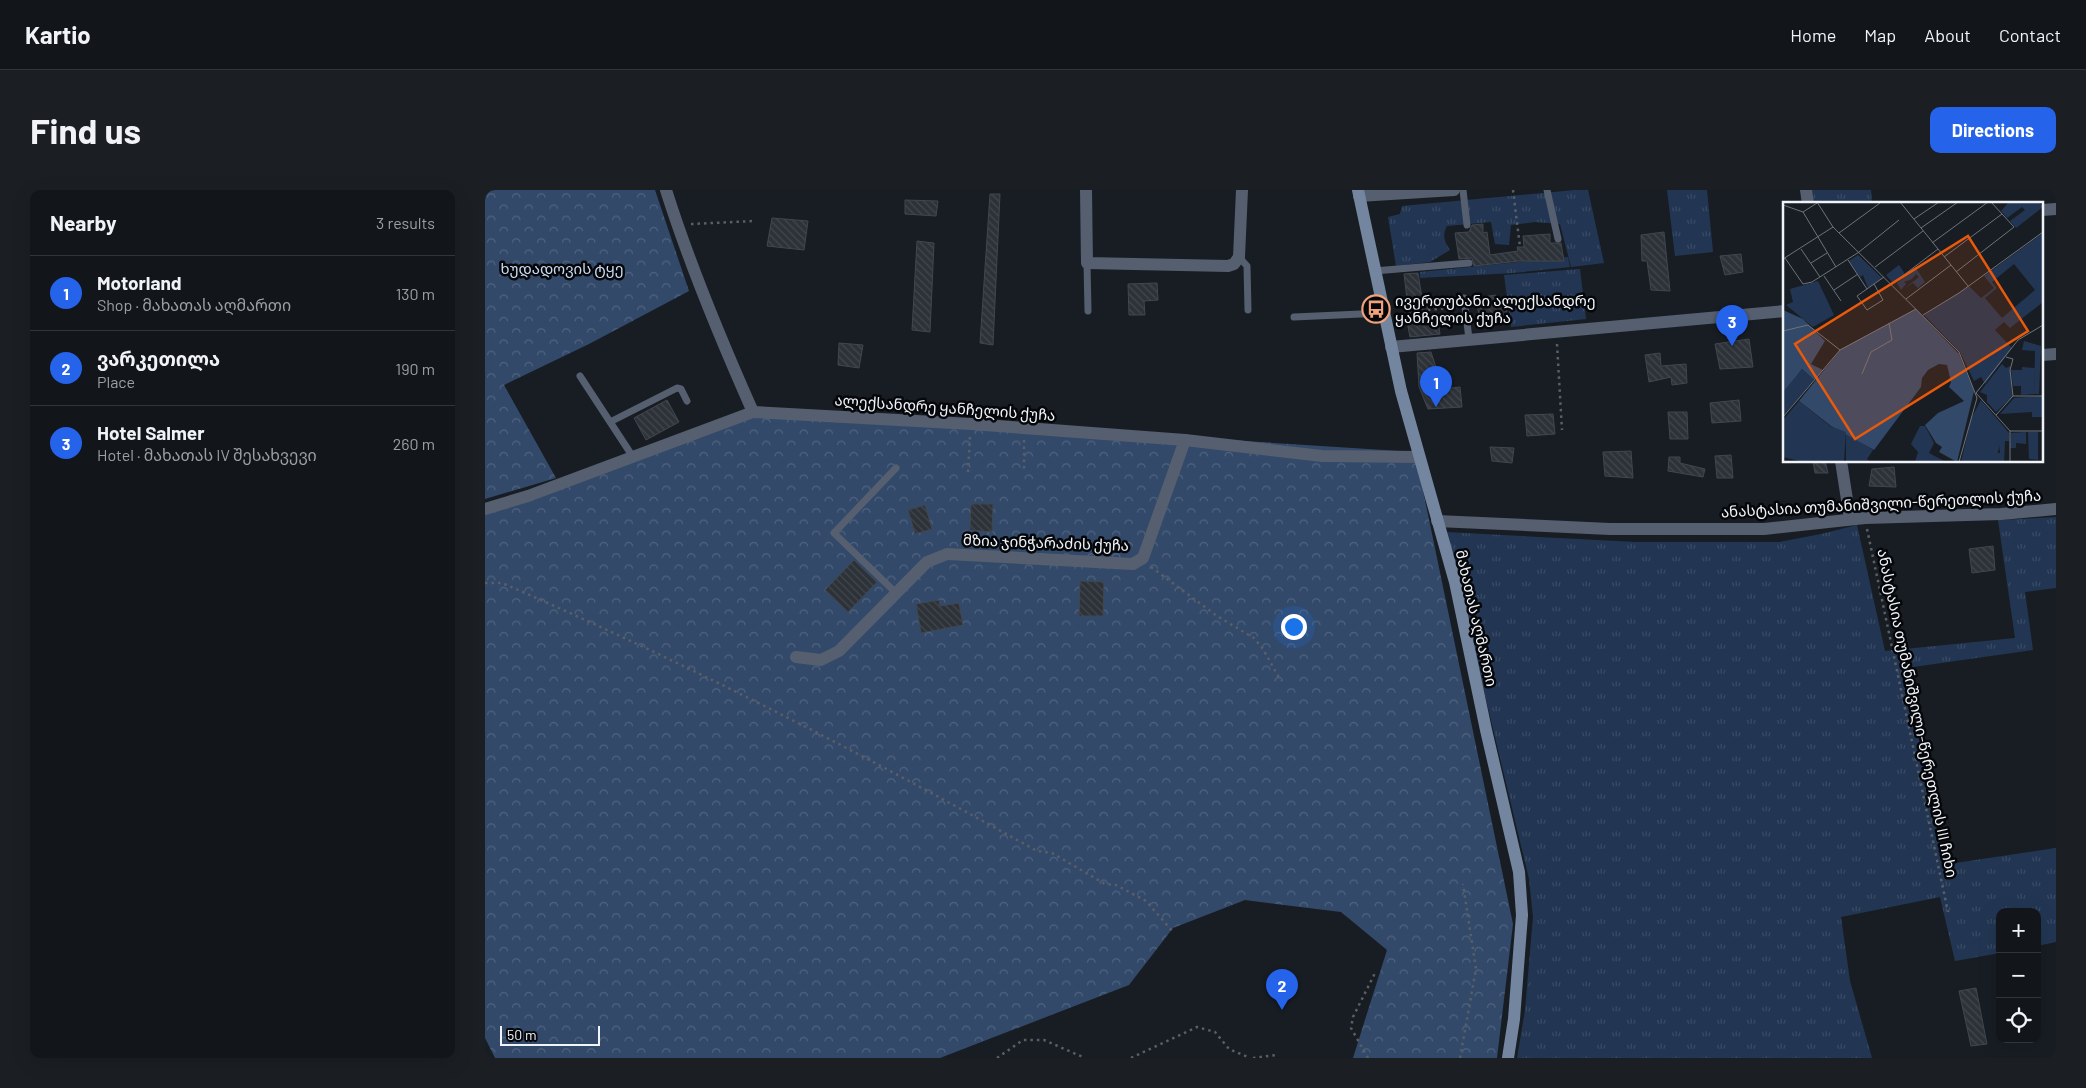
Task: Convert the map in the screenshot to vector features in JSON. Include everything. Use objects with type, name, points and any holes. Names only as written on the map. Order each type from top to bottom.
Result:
[{"type":"main road","name":"მახათას აღმართი","points":[[1358,193],[1391,347],[1419,457],[1455,582],[1486,730],[1519,872],[1522,924],[1514,1019],[1507,1058]]},
{"type":"street","points":[[666,190],[677,225],[731,363],[753,412]]},
{"type":"street","points":[[1086,190],[1087,263],[1228,266],[1234,264],[1239,257],[1242,190]]},
{"type":"street","points":[[1358,193],[1454,190]]},
{"type":"street","points":[[2043,210],[2056,209]]},
{"type":"street","points":[[1391,347],[1783,312]]},
{"type":"street","points":[[2043,355],[2056,354]]},
{"type":"street","name":"ალექსანდრე ყანჩელის ქუჩა","points":[[485,509],[528,496],[753,412],[971,424],[1185,440],[1322,456],[1419,457]]},
{"type":"street","name":"მზია ჯინჭარაძის ქუჩა","points":[[796,657],[821,660],[839,651],[895,592],[927,562],[947,554],[1133,564],[1143,558],[1185,440]]},
{"type":"street","points":[[1841,462],[1850,519]]},
{"type":"street","name":"ანასტასია თუმანიშვილი-წერეთლის ქუჩა","points":[[1437,521],[1610,529],[1764,529],[1850,519],[2001,514],[2056,509]]},
{"type":"lane","points":[[1463,190],[1467,225]]},
{"type":"lane","points":[[1547,190],[1558,239]]},
{"type":"lane","points":[[1239,257],[1247,266],[1248,310]]},
{"type":"lane","points":[[1087,263],[1088,311]]},
{"type":"lane","points":[[1374,271],[1469,263]]},
{"type":"lane","points":[[1464,298],[1469,339]]},
{"type":"lane","points":[[1294,317],[1383,313]]},
{"type":"lane","points":[[580,376],[633,456]]},
{"type":"lane","points":[[610,422],[677,388],[681,389],[687,401]]},
{"type":"lane","points":[[895,468],[834,533],[895,592]]},
{"type":"path","points":[[1513,190],[1520,247]]},
{"type":"path","points":[[677,225],[755,221]]},
{"type":"path","points":[[1428,310],[1465,306]]},
{"type":"path","points":[[1556,331],[1562,430]]},
{"type":"path","points":[[968,472],[971,424]]},
{"type":"path","points":[[1024,428],[1025,472]]},
{"type":"path","name":"ანასტასია თუმანიშვილი-წერეთლის III ჩიხი","points":[[1865,518],[1948,912]]},
{"type":"path","points":[[1143,558],[1155,571],[1217,616],[1254,638],[1263,649],[1281,681]]},
{"type":"path","points":[[485,583],[503,583],[643,647],[921,786],[1037,850],[1052,853],[1105,884],[1115,884],[1146,901],[1174,933]]},
{"type":"path","points":[[1460,1058],[1476,969],[1463,884]]},
{"type":"path","points":[[1368,1058],[1351,1028],[1353,1017],[1375,973]]},
{"type":"path","points":[[1131,1058],[1197,1027],[1215,1032],[1229,1049],[1251,1058],[1276,1055]]},
{"type":"path","points":[[997,1058],[1023,1040],[1044,1040],[1085,1058]]},
{"type":"green space","name":"ხუდადოვის ტყე","points":[[485,190],[655,190],[689,291],[589,344],[504,385],[556,478],[485,499]]},
{"type":"green space","points":[[1588,190],[1604,263],[1571,267],[1560,224],[1535,222],[1511,225],[1509,245],[1495,244],[1491,222],[1447,226],[1444,238],[1450,250],[1430,262],[1396,266],[1388,217],[1400,214],[1402,206]]},
{"type":"green space","points":[[1667,190],[1707,190],[1713,252],[1675,256]]},
{"type":"green space","points":[[1809,190],[1871,190],[1872,202],[1811,202]]},
{"type":"green space","points":[[1568,257],[1570,267],[1513,273],[1420,278],[1420,272]]},
{"type":"green space","points":[[1580,269],[1586,319],[1511,327],[1504,275]]},
{"type":"green space","points":[[765,410],[1415,452],[1513,924],[1497,1058],[1353,1058],[1387,950],[1341,912],[1245,900],[1173,928],[1129,985],[940,1058],[495,1058],[485,1038],[485,514]]},
{"type":"green space","points":[[2056,517],[2056,588],[2025,592],[2033,650],[1913,667],[1942,865],[2056,848],[2056,942],[2041,945],[2041,908],[1996,908],[1996,954],[1955,961],[1940,897],[1841,917],[1850,981],[1872,1058],[1517,1058],[1525,1010],[1533,917],[1529,879],[1446,532],[1635,542],[1779,542],[1857,525],[1885,651],[2015,638],[1998,520]]},
{"type":"building","points":[[990,194],[1000,194],[993,345],[980,343]]},
{"type":"building","points":[[905,200],[938,201],[936,216],[905,214]]},
{"type":"building","points":[[772,218],[808,221],[804,250],[767,246]]},
{"type":"building","points":[[1483,224],[1483,233],[1487,232],[1490,255],[1518,251],[1517,247],[1524,247],[1523,236],[1550,234],[1550,243],[1561,243],[1564,261],[1519,261],[1474,266],[1472,258],[1459,259],[1455,233],[1469,232],[1472,225]]},
{"type":"building","points":[[1664,232],[1670,291],[1651,290],[1647,261],[1642,261],[1641,235]]},
{"type":"building","points":[[917,241],[934,243],[930,332],[912,330]]},
{"type":"building","points":[[1741,254],[1743,272],[1725,275],[1720,256]]},
{"type":"building","points":[[1418,273],[1422,298],[1427,297],[1430,323],[1438,322],[1440,334],[1410,337],[1406,316],[1409,316],[1404,274]]},
{"type":"building","points":[[1157,283],[1158,300],[1144,301],[1145,315],[1129,315],[1128,284]]},
{"type":"building","points":[[1496,295],[1497,308],[1506,307],[1508,319],[1480,322],[1476,298]]},
{"type":"building","points":[[1749,339],[1753,367],[1720,369],[1715,344]]},
{"type":"building","points":[[839,343],[863,345],[859,368],[838,365]]},
{"type":"building","points":[[1431,352],[1443,389],[1460,387],[1462,407],[1428,409],[1419,387],[1417,353]]},
{"type":"building","points":[[1660,353],[1661,366],[1686,364],[1687,383],[1672,385],[1671,377],[1649,382],[1645,355]]},
{"type":"building","points":[[667,400],[679,422],[646,440],[634,418]]},
{"type":"building","points":[[1739,400],[1741,421],[1712,423],[1710,403]]},
{"type":"building","points":[[1668,412],[1687,412],[1688,439],[1670,439]]},
{"type":"building","points":[[1553,414],[1555,434],[1527,436],[1525,415]]},
{"type":"building","points":[[1490,447],[1514,448],[1512,463],[1492,461]]},
{"type":"building","points":[[1631,451],[1633,478],[1605,476],[1603,452]]},
{"type":"building","points":[[1731,455],[1733,478],[1717,478],[1715,456]]},
{"type":"building","points":[[1669,457],[1680,457],[1680,463],[1705,469],[1703,477],[1668,471]]},
{"type":"building","points":[[1813,462],[1825,462],[1828,473],[1815,473]]},
{"type":"building","points":[[1894,467],[1896,487],[1869,486],[1872,469]]},
{"type":"building","points":[[971,504],[993,504],[992,532],[970,530]]},
{"type":"building","points":[[925,505],[932,529],[915,534],[908,510]]},
{"type":"building","points":[[1993,546],[1995,570],[1972,573],[1969,549]]},
{"type":"building","points":[[854,560],[877,582],[848,612],[825,590]]},
{"type":"building","points":[[1080,581],[1104,582],[1103,616],[1079,616]]},
{"type":"building","points":[[939,600],[940,606],[959,603],[963,625],[921,633],[916,604]]},
{"type":"building","points":[[1976,988],[1987,1044],[1971,1046],[1959,991]]},
{"type":"place","name":"ივერთუბანი ალექსანდრე ყანჩელის ქუჩა","points":[[1376,309]]},
{"type":"place","name":"Hotel Salmer","points":[[1732,346]]},
{"type":"place","name":"Motorland","points":[[1436,407]]},
{"type":"place","name":"ვარკეთილა","points":[[1282,1010]]}]
